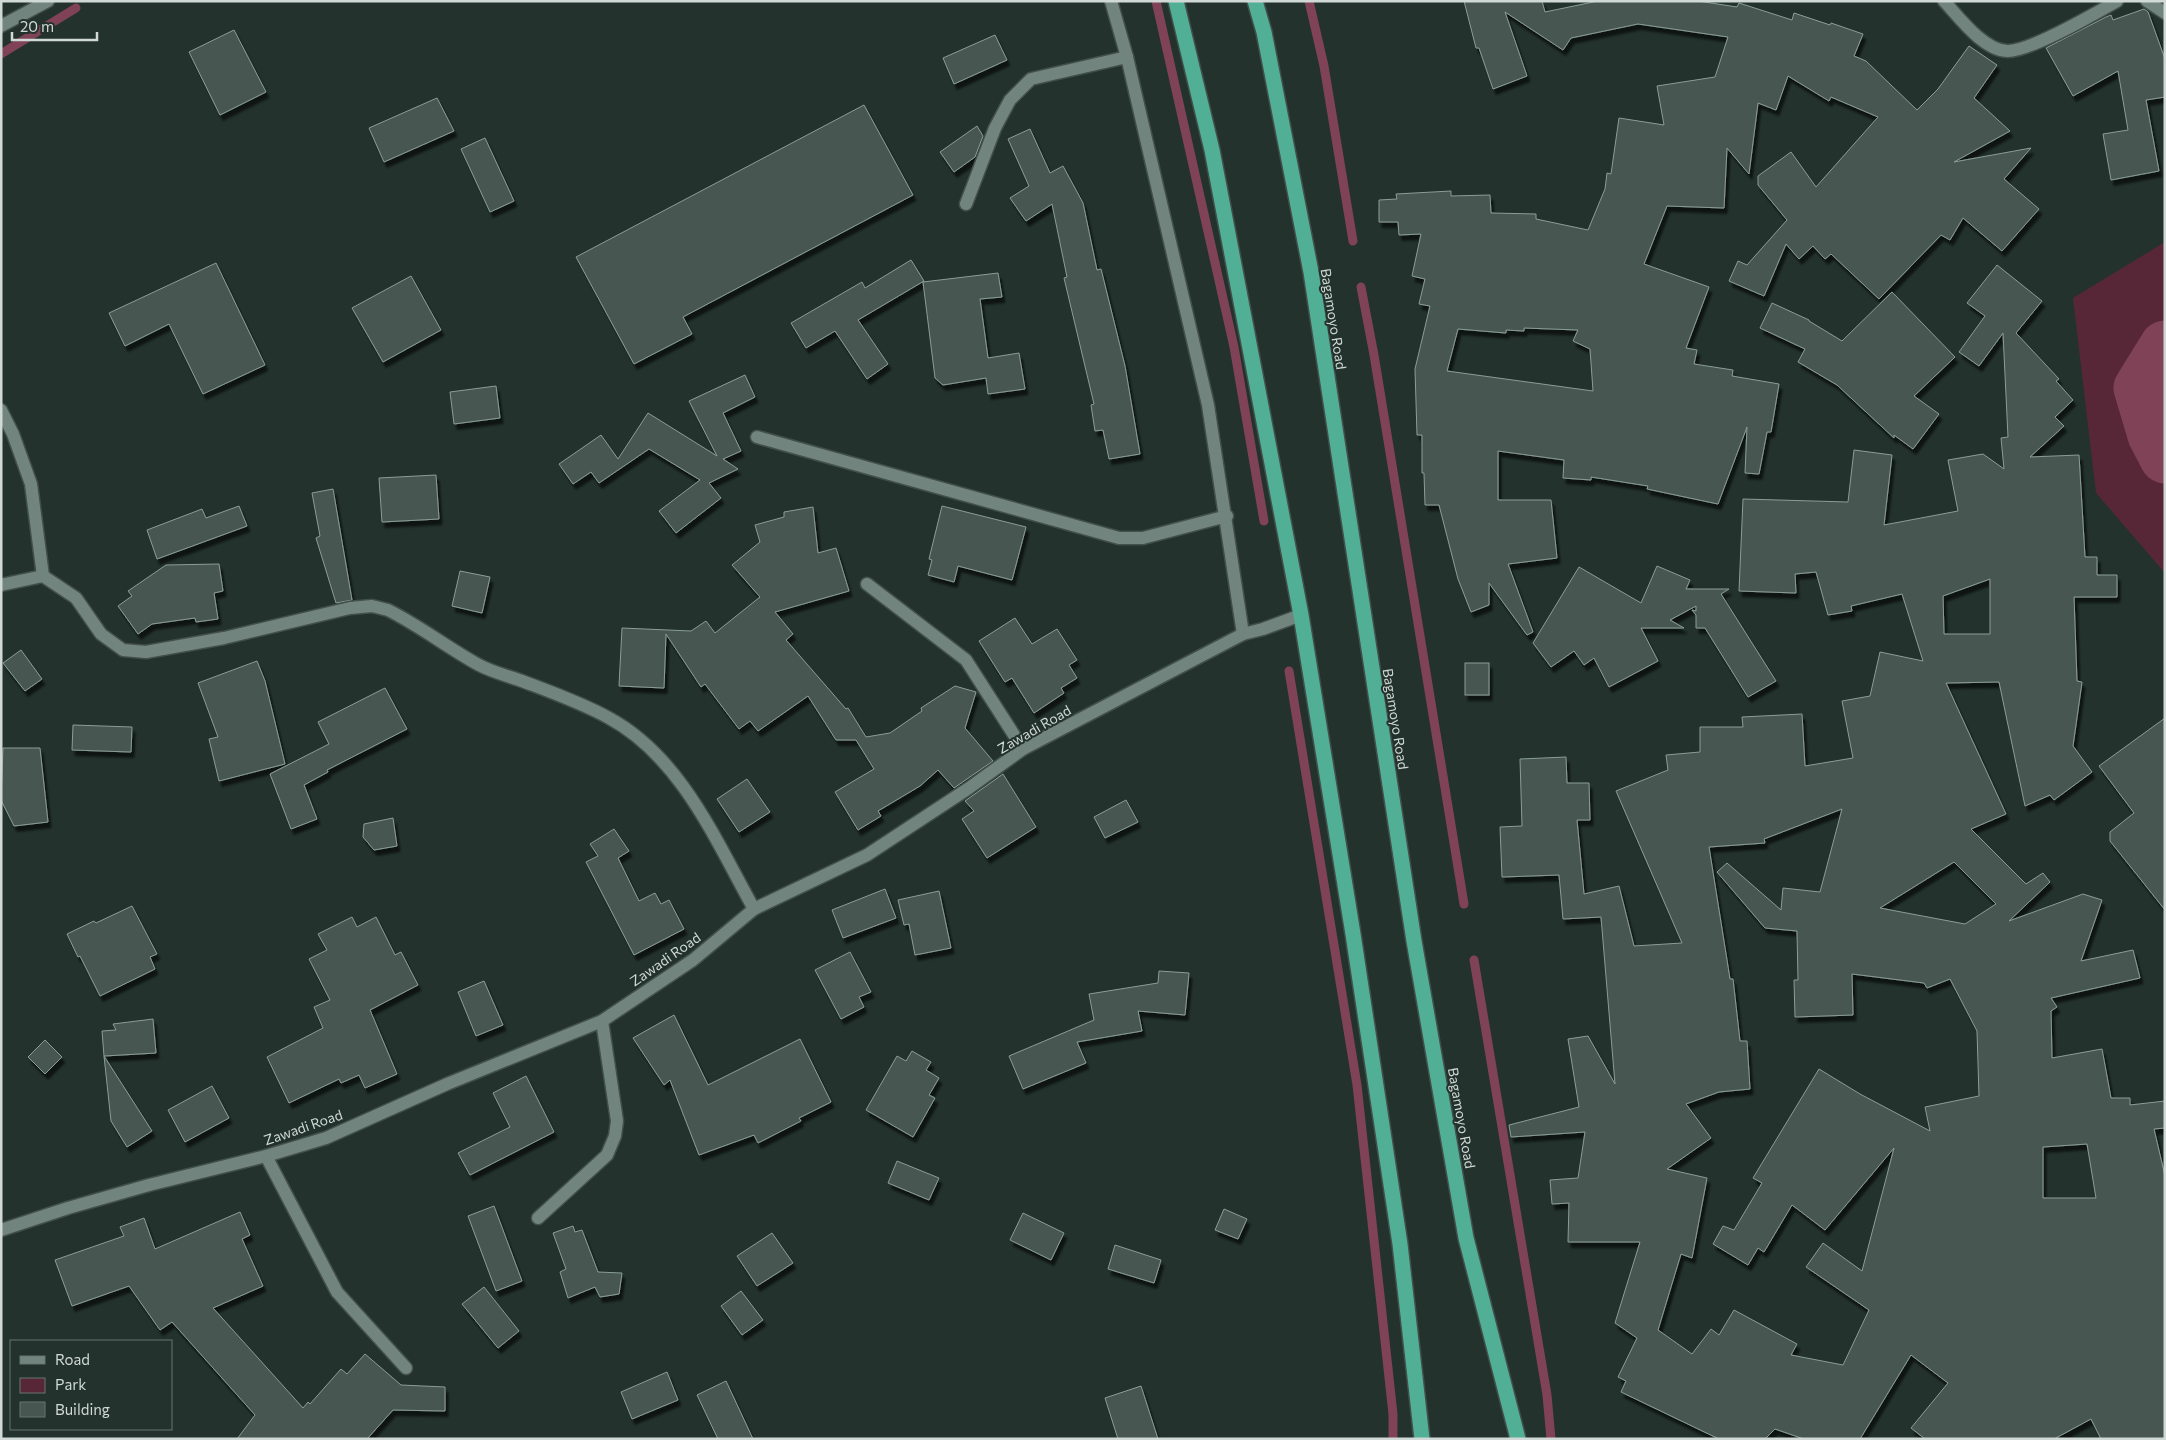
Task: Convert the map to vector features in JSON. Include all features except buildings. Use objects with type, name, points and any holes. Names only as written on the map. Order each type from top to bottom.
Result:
[{"type":"highway","points":[[1176,1],[1212,150],[1301,615],[1399,1234],[1422,1439]]},
{"type":"highway","name":"Bagamoyo Road","points":[[1255,1],[1264,32],[1311,272],[1414,941],[1466,1238],[1518,1439]]},
{"type":"street","points":[[1,26],[48,1]]},
{"type":"street","points":[[1111,1],[1127,57],[1208,405],[1244,634]]},
{"type":"street","points":[[1944,1],[1964,25],[1989,44],[2007,51],[2027,46],[2080,22],[2117,1]]},
{"type":"street","points":[[2147,1],[2165,13]]},
{"type":"street","points":[[966,204],[996,128],[1010,100],[1031,79],[1127,57]]},
{"type":"street","points":[[1,410],[13,434],[31,484],[44,576]]},
{"type":"street","points":[[757,437],[1119,538],[1143,538],[1226,516]]},
{"type":"street","points":[[1,585],[44,576],[76,598],[100,634],[123,650],[146,652],[224,638],[350,608],[372,606],[388,610],[481,666],[610,719],[634,736],[659,757],[683,788],[711,832],[754,909]]},
{"type":"street","points":[[867,584],[966,660],[1023,749]]},
{"type":"street","name":"Zawadi Road","points":[[1,1230],[68,1208],[266,1156],[326,1138],[447,1084],[602,1020],[693,960],[754,909],[867,854],[969,788],[1023,749],[1244,634],[1301,615]]},
{"type":"street","points":[[538,1218],[607,1154],[616,1136],[617,1120],[602,1020]]},
{"type":"street","points":[[266,1156],[337,1292],[406,1368]]},
{"type":"green space","points":[[2165,242],[2165,573],[2096,493],[2073,298]]},
{"type":"waterway","points":[[1156,1],[1234,347],[1264,521]]},
{"type":"waterway","points":[[1309,1],[1324,66],[1353,241]]},
{"type":"waterway","points":[[1,54],[76,8]]},
{"type":"waterway","points":[[1361,287],[1374,355],[1464,904]]},
{"type":"waterway","points":[[2165,346],[2139,388],[2153,435],[2165,458]]},
{"type":"waterway","points":[[1289,671],[1357,1085],[1393,1414],[1393,1439]]},
{"type":"waterway","points":[[1474,960],[1547,1395],[1551,1439]]}]
